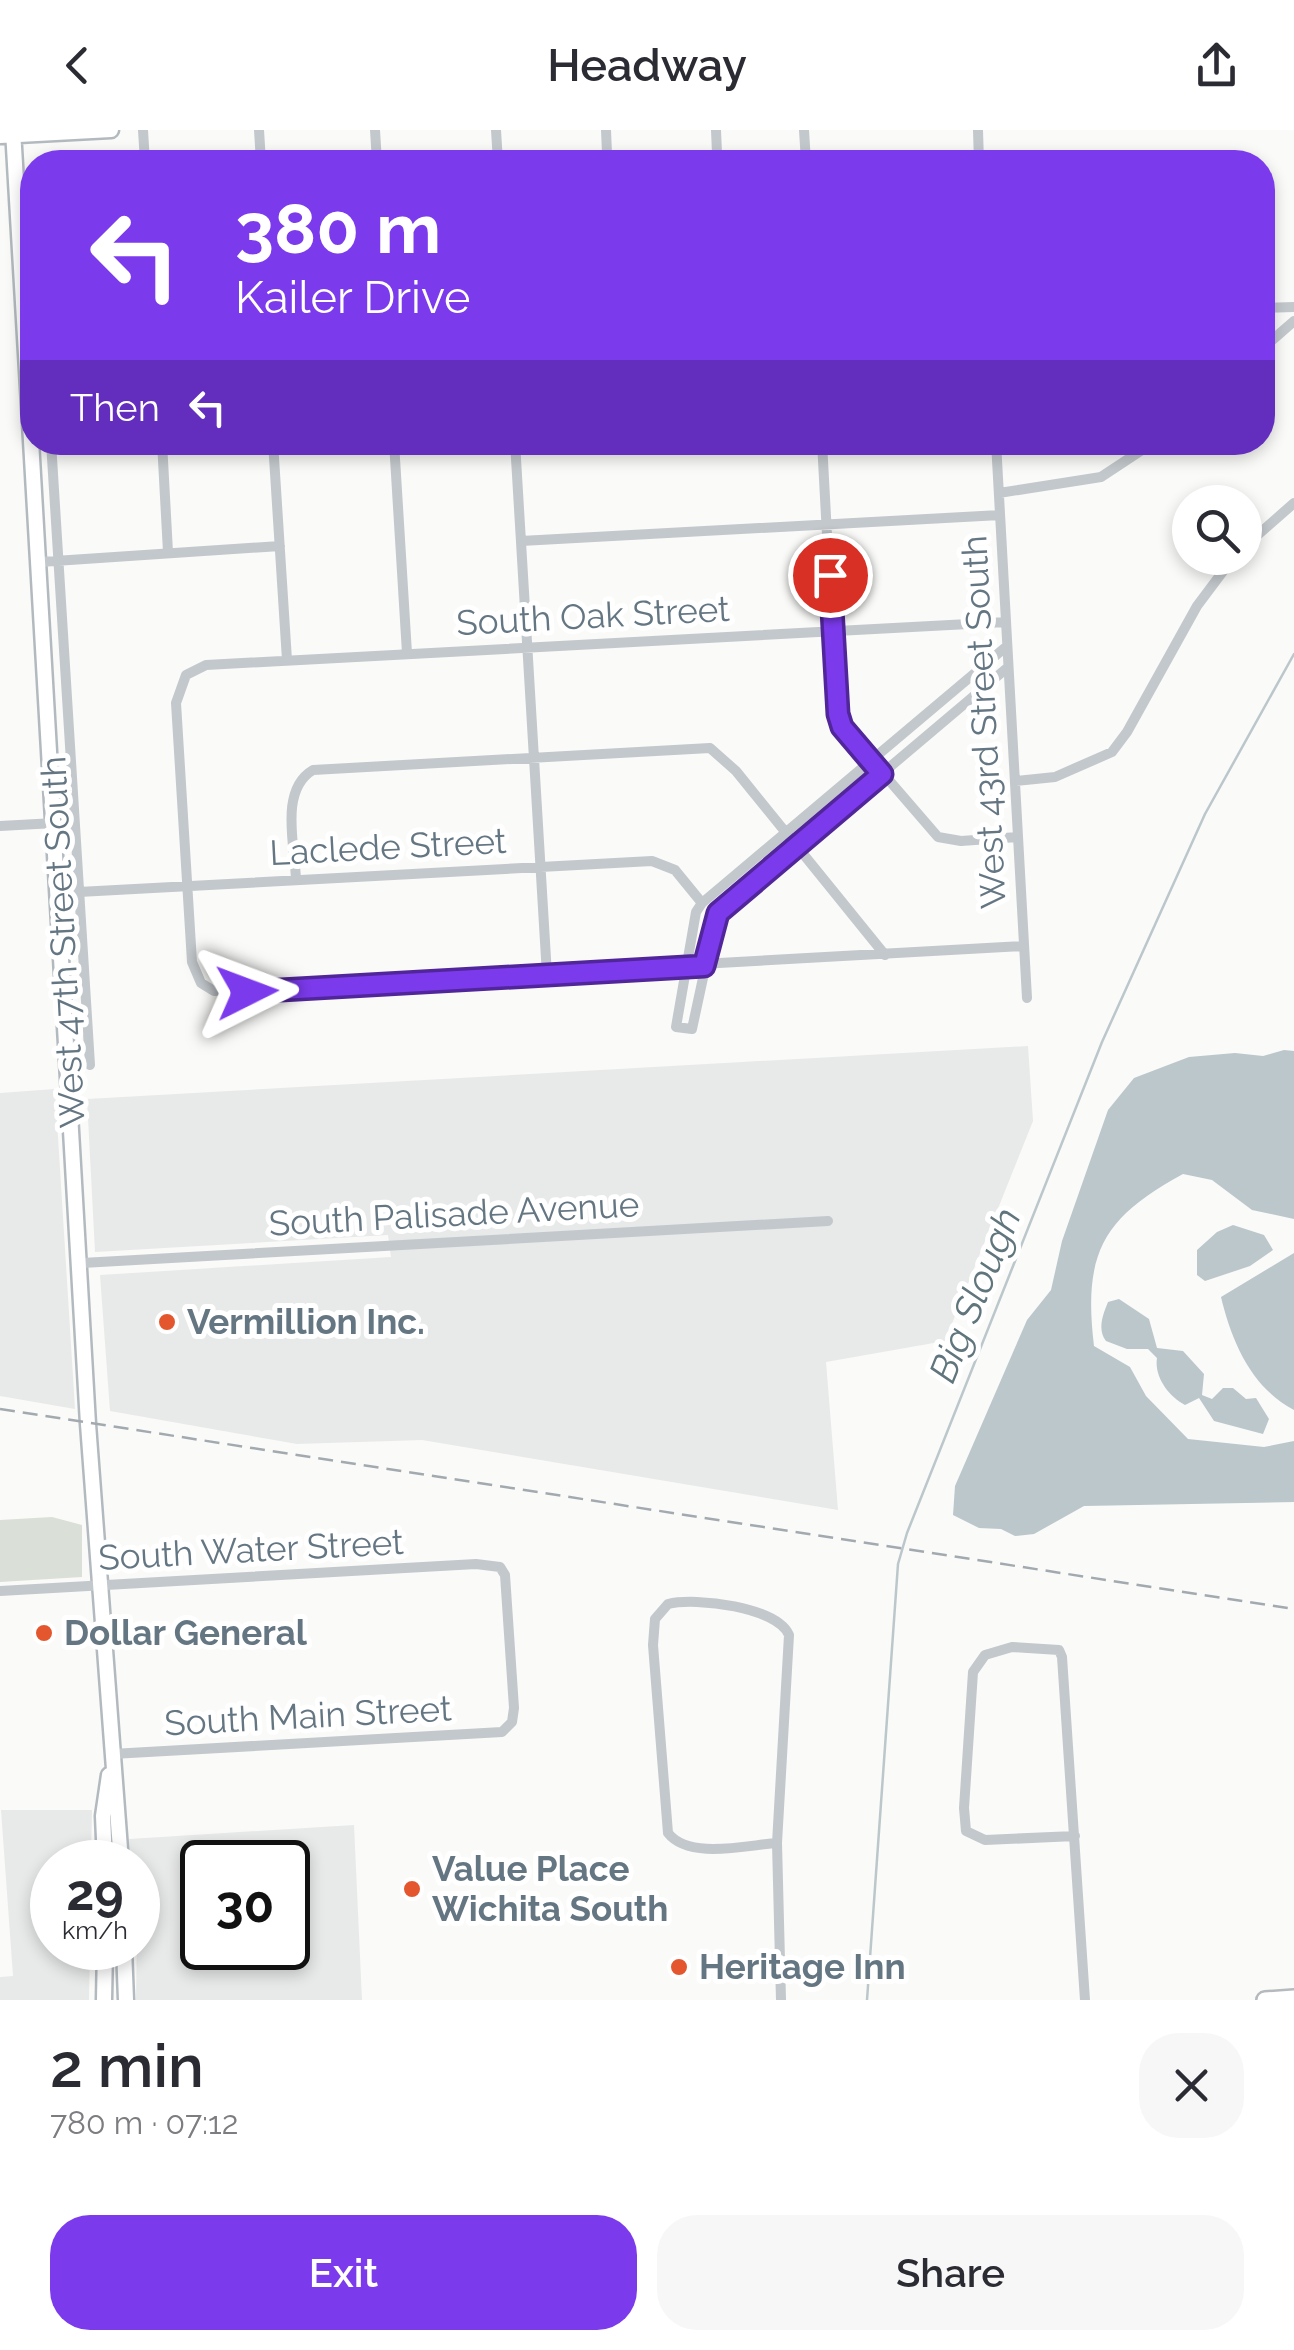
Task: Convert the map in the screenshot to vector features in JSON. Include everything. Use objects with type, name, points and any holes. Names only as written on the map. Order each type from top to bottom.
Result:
[{"type":"main road","points":[[1264,2000],[1294,1998]]},
{"type":"street","points":[[8,134],[111,130]]},
{"type":"street","name":"West 47th Street South","points":[[8,134],[20,294]]},
{"type":"street","name":"West 47th Street South","points":[[32,455],[112,1754]]},
{"type":"street","points":[[52,455],[90,1066]]},
{"type":"street","points":[[163,455],[168,552]]},
{"type":"street","points":[[274,455],[286,660]]},
{"type":"street","points":[[395,455],[407,653]]},
{"type":"street","points":[[516,455],[547,975]]},
{"type":"street","points":[[823,455],[838,714],[882,774],[940,838],[1018,837]]},
{"type":"street","name":"West 43rd Street South","points":[[997,455],[1027,998]]},
{"type":"street","points":[[999,493],[1101,477],[1134,455]]},
{"type":"street","points":[[1262,531],[1294,504]]},
{"type":"street","points":[[521,541],[1000,514]]},
{"type":"street","points":[[40,562],[280,546]]},
{"type":"street","points":[[1015,781],[1055,777],[1112,752],[1197,606],[1220,575]]},
{"type":"street","name":"South Oak Street","points":[[187,886],[176,703],[186,675],[206,665],[1006,622]]},
{"type":"street","points":[[1007,646],[702,903],[686,966],[679,1029],[692,1028],[718,913],[1007,668]]},
{"type":"street","points":[[296,880],[292,797],[307,773],[323,768],[710,748],[724,758],[884,955]]},
{"type":"street","points":[[0,826],[56,822]]},
{"type":"street","name":"Laclede Street","points":[[60,893],[658,861],[675,870],[702,903]]},
{"type":"street","points":[[187,886],[192,962],[206,988],[227,993],[1024,946]]},
{"type":"street","name":"South Palisade Avenue","points":[[82,1264],[828,1221]]},
{"type":"street","name":"South Water Street","points":[[0,1591],[476,1564],[502,1570],[514,1708],[507,1729]]},
{"type":"street","points":[[777,1844],[696,1847],[671,1838],[664,1819],[655,1619],[668,1604],[680,1601],[775,1617],[789,1635],[777,1844],[781,2000]]},
{"type":"street","points":[[1075,1836],[976,1839],[963,1822],[978,1660],[1012,1648],[1052,1648],[1062,1657],[1075,1836],[1085,2000]]},
{"type":"street","name":"South Main Street","points":[[112,1754],[507,1729]]},
{"type":"street","points":[[105,1840],[103,1816],[112,1754]]},
{"type":"street","points":[[112,1754],[119,1840]]},
{"type":"street","points":[[104,2000],[105,1970]]},
{"type":"street","points":[[125,1970],[126,2000]]},
{"type":"shaded area","points":[[1028,1046],[1033,1121],[945,1341],[826,1362],[838,1510],[422,1440],[297,1444],[110,1411],[100,1275],[391,1257],[388,1235],[95,1252],[87,1099]]},
{"type":"shaded area","points":[[1294,1051],[1294,1219],[1252,1210],[1212,1180],[1183,1174],[1133,1206],[1104,1242],[1096,1263],[1091,1314],[1094,1346],[1130,1367],[1146,1396],[1188,1439],[1264,1447],[1294,1441],[1294,1502],[1084,1506],[1034,1534],[1015,1536],[1001,1529],[979,1528],[953,1515],[955,1486],[1027,1320],[1051,1290],[1062,1241],[1108,1110],[1134,1078],[1189,1057],[1235,1053],[1263,1056]]},
{"type":"shaded area","points":[[55,1089],[75,1409],[0,1396],[0,1093]]},
{"type":"shaded area","points":[[1233,1225],[1264,1235],[1273,1250],[1250,1266],[1205,1281],[1197,1275],[1197,1250],[1217,1232]]},
{"type":"shaded area","points":[[1294,1253],[1294,1410],[1255,1377],[1231,1331],[1221,1297]]},
{"type":"shaded area","points":[[1119,1299],[1149,1319],[1157,1348],[1183,1351],[1204,1374],[1202,1395],[1212,1399],[1223,1388],[1233,1388],[1246,1399],[1256,1398],[1269,1419],[1263,1434],[1214,1421],[1199,1398],[1185,1405],[1164,1385],[1157,1358],[1148,1349],[1127,1349],[1106,1341],[1101,1327],[1104,1312],[1108,1302]]},
{"type":"shaded area","points":[[52,1517],[82,1525],[82,1577],[0,1582],[0,1520]]},
{"type":"shaded area","points":[[1,1810],[92,1810],[91,1840],[30,1840],[30,1970],[90,1970],[89,2000],[0,2000],[0,1977],[13,1976]]},
{"type":"shaded area","points":[[354,1825],[362,2000],[136,2000],[136,1970],[160,1970],[160,1840],[129,1840]]},
{"type":"waterway","name":"Big Slough","points":[[867,2000],[898,1564],[907,1533],[1102,1042],[1205,814],[1294,654]]},
{"type":"railway","points":[[0,1409],[1294,1609]]},
{"type":"place","name":"Vermillion Inc.","points":[[167,1322]]},
{"type":"place","name":"Dollar General","points":[[44,1633]]},
{"type":"place","name":"Value Place Wichita South","points":[[412,1889]]},
{"type":"place","name":"Heritage Inn","points":[[679,1967]]},
{"type":"route","points":[[247,992],[704,966],[718,913],[882,774],[842,727],[838,714],[830,575]]}]
